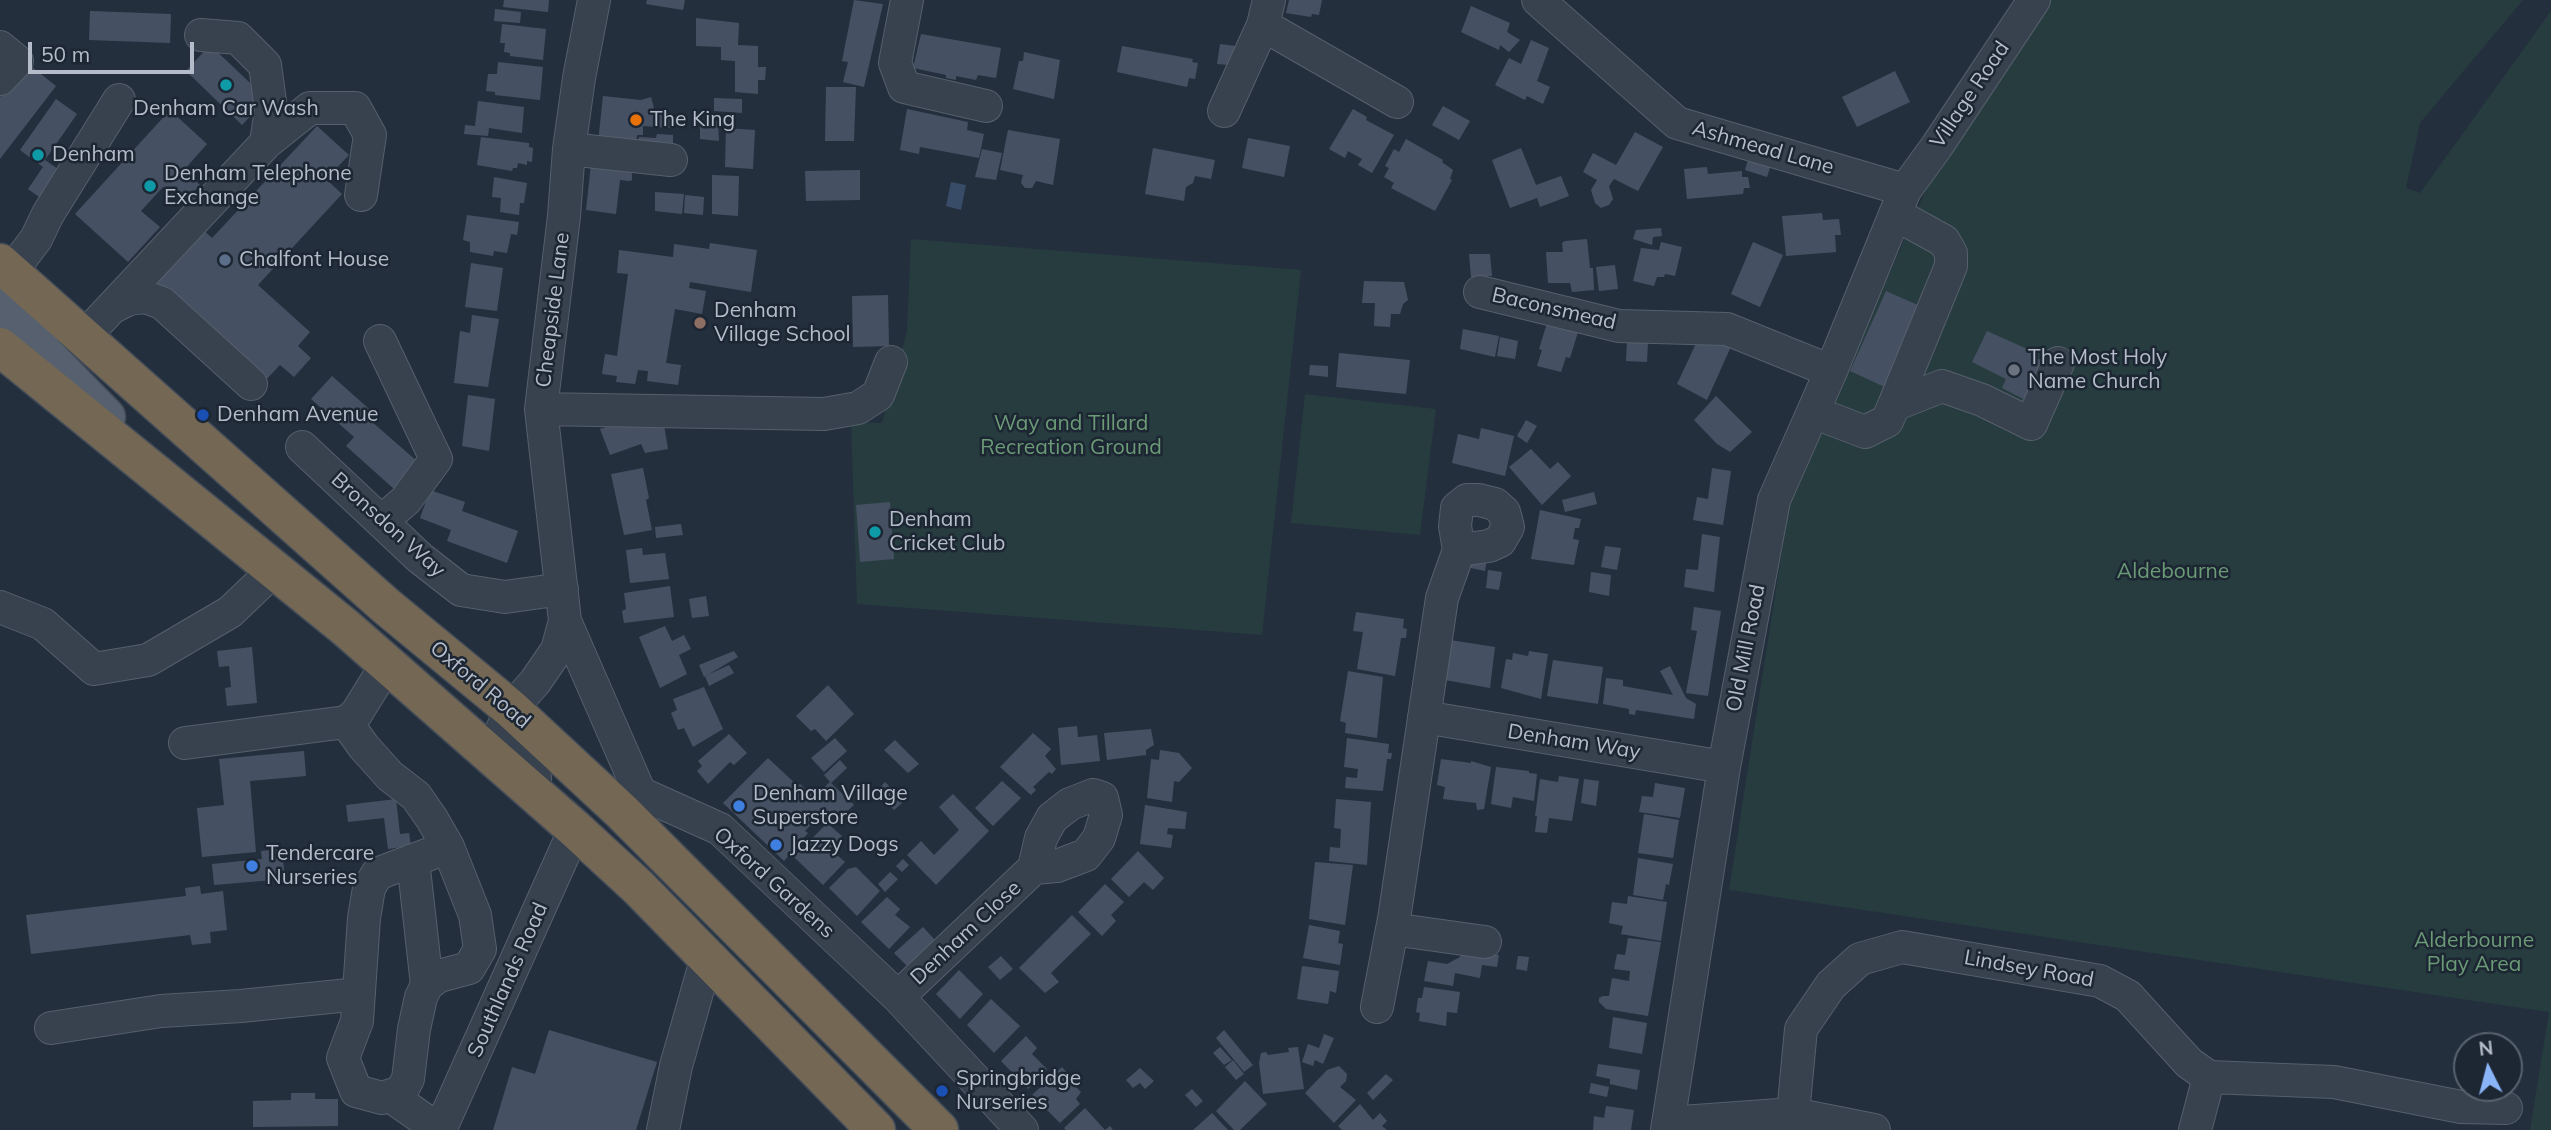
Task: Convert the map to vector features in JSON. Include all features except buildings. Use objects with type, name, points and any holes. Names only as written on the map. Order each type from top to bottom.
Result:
[{"type":"highway","name":"Oxford Road","points":[[5,268],[386,606],[511,709],[631,802],[939,1130]]},
{"type":"highway","points":[[5,359],[172,487],[274,570],[387,664],[575,829],[638,887],[876,1130]]},
{"type":"main road","points":[[0,308],[172,487]]},
{"type":"street","name":"Cheapside Lane","points":[[565,621],[541,410],[564,216],[569,149],[594,0]]},
{"type":"street","points":[[907,0],[895,62],[904,87],[986,106]]},
{"type":"street","name":"Ashmead Lane","points":[[1538,0],[1677,123],[1900,202],[1944,241],[1951,253],[1951,266],[1894,405]]},
{"type":"street","name":"Village Road","points":[[1900,202],[2034,0]]},
{"type":"street","points":[[1224,111],[1266,13],[1397,102]]},
{"type":"street","points":[[201,35],[238,38],[265,65],[271,108],[266,143]]},
{"type":"street","points":[[0,47],[17,61],[0,79]]},
{"type":"street","points":[[5,268],[36,239],[48,214],[118,100]]},
{"type":"street","points":[[84,337],[266,143],[310,108],[355,108],[370,135],[361,195]]},
{"type":"street","points":[[569,149],[671,160]]},
{"type":"street","name":"Old Mill Road","points":[[1667,1127],[1724,767],[1774,500],[1900,202]]},
{"type":"street","name":"Baconsmead","points":[[1480,292],[1619,326],[1727,329],[1830,371]]},
{"type":"street","points":[[113,307],[130,299],[145,297],[162,303],[251,384]]},
{"type":"street","points":[[380,341],[436,459],[406,500],[383,520]]},
{"type":"street","points":[[541,410],[824,414],[858,408],[878,395],[891,362]]},
{"type":"street","points":[[1813,412],[1865,432],[1887,421],[1894,405],[1942,387],[1982,400],[2031,424],[2058,363]]},
{"type":"street","name":"Bronsdon Way","points":[[302,447],[383,520],[420,558],[461,590],[505,597],[562,589]]},
{"type":"street","points":[[1377,1007],[1393,924],[1442,598],[1459,550]]},
{"type":"street","points":[[0,607],[43,624],[94,669],[148,660],[230,612],[274,570]]},
{"type":"street","points":[[565,621],[557,650],[535,682],[511,709],[500,734],[575,829]]},
{"type":"street","points":[[565,621],[631,802]]},
{"type":"street","points":[[186,743],[346,722],[356,714],[387,664]]},
{"type":"street","name":"Denham Way","points":[[1424,717],[1724,767]]},
{"type":"street","points":[[346,722],[390,776],[416,796],[432,819],[448,847],[475,915],[480,949],[469,968],[439,976],[427,985],[416,1018],[408,1079],[401,1092],[382,1098],[356,1091],[343,1058],[357,1021],[369,888],[377,874],[448,847]]},
{"type":"street","name":"Oxford Gardens","points":[[631,802],[720,829],[898,997],[1022,1130]]},
{"type":"street","name":"Southlands Road","points":[[440,1130],[575,829]]},
{"type":"street","points":[[413,860],[427,985]]},
{"type":"street","name":"Denham Close","points":[[898,997],[1034,868]]},
{"type":"street","points":[[1393,924],[1485,942]]},
{"type":"street","name":"Lindsey Road","points":[[1793,1114],[1801,1029],[1831,985],[1860,959],[1902,947],[2100,981],[2128,996],[2189,1063],[2209,1077]]},
{"type":"street","points":[[663,1130],[676,1066],[707,957]]},
{"type":"street","points":[[461,972],[499,1000]]},
{"type":"street","points":[[51,1028],[161,1011],[359,994]]},
{"type":"street","points":[[2195,1130],[2209,1077],[2334,1082],[2459,1119],[2506,1108]]},
{"type":"street","points":[[392,1097],[440,1130]]},
{"type":"street","points":[[1667,1127],[1793,1114],[1874,1130]]},
{"type":"green space","name":"Aldebourne","points":[[2047,0],[2523,0],[2420,123],[2406,188],[2420,193],[2551,11],[2551,1130],[2530,1130],[2549,1012],[1729,890],[1789,506],[1960,111]]},
{"type":"green space","name":"Way and Tillard Recreation Ground","points":[[911,239],[1301,270],[1262,635],[857,604],[851,422],[882,423],[907,331]]},
{"type":"green space","points":[[1305,394],[1436,409],[1420,535],[1291,523]]},
{"type":"water","points":[[951,182],[966,185],[961,210],[946,206]]},
{"type":"place","name":"Denham Car Wash","points":[[226,85]]},
{"type":"place","name":"The King","points":[[636,120]]},
{"type":"place","name":"Denham","points":[[38,155]]},
{"type":"place","name":"Denham Telephone Exchange","points":[[150,186]]},
{"type":"place","name":"Chalfont House","points":[[225,260]]},
{"type":"place","name":"Denham Village School","points":[[700,323]]},
{"type":"place","name":"The Most Holy Name Church","points":[[2014,370]]},
{"type":"place","name":"Denham Avenue","points":[[203,415]]},
{"type":"place","name":"Denham Cricket Club","points":[[875,532]]},
{"type":"place","name":"Denham Village Superstore","points":[[739,806]]},
{"type":"place","name":"Jazzy Dogs","points":[[776,845]]},
{"type":"place","name":"Tendercare Nurseries","points":[[252,866]]},
{"type":"place","name":"Springbridge Nurseries","points":[[942,1091]]},
{"type":"park label","name":"Alderbourne Play Area","points":[[2474,953]]}]
